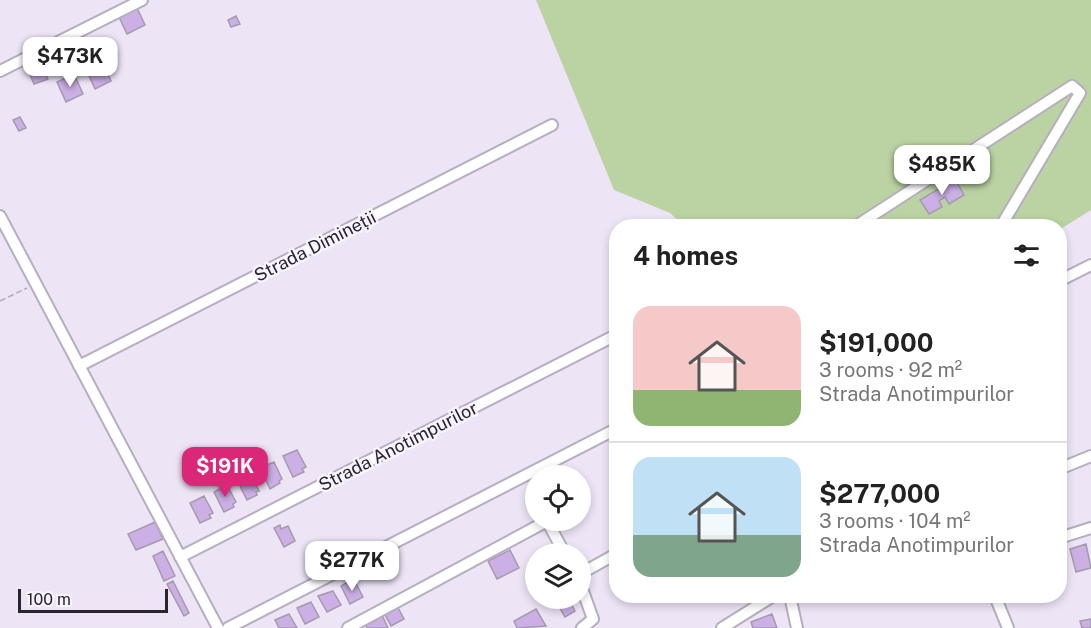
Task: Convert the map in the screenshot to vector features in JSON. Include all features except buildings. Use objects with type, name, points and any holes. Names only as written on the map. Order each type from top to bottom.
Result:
[{"type":"street","points":[[0,71],[142,0]]},
{"type":"street","points":[[867,219],[1072,86],[1080,93],[1005,219]]},
{"type":"street","name":"Strada Dimineții","points":[[79,366],[552,125]]},
{"type":"street","points":[[0,216],[218,628]]},
{"type":"street","points":[[1067,277],[1091,265]]},
{"type":"street","name":"Strada Anotimpurilor","points":[[180,557],[609,339]]},
{"type":"street","points":[[228,628],[609,433]]},
{"type":"street","points":[[1067,466],[1091,456]]},
{"type":"street","points":[[1067,536],[1091,528]]},
{"type":"street","points":[[348,628],[528,531]]},
{"type":"street","points":[[591,568],[609,558]]},
{"type":"street","points":[[722,628],[762,603]]},
{"type":"street","points":[[792,603],[797,628]]},
{"type":"street","points":[[998,603],[1008,628]]},
{"type":"street","points":[[582,628],[593,619],[589,609]]},
{"type":"path","points":[[0,301],[36,284]]},
{"type":"green space","points":[[536,0],[1091,0],[1091,210],[1067,225],[1067,219],[676,219],[670,213],[614,190]]}]
